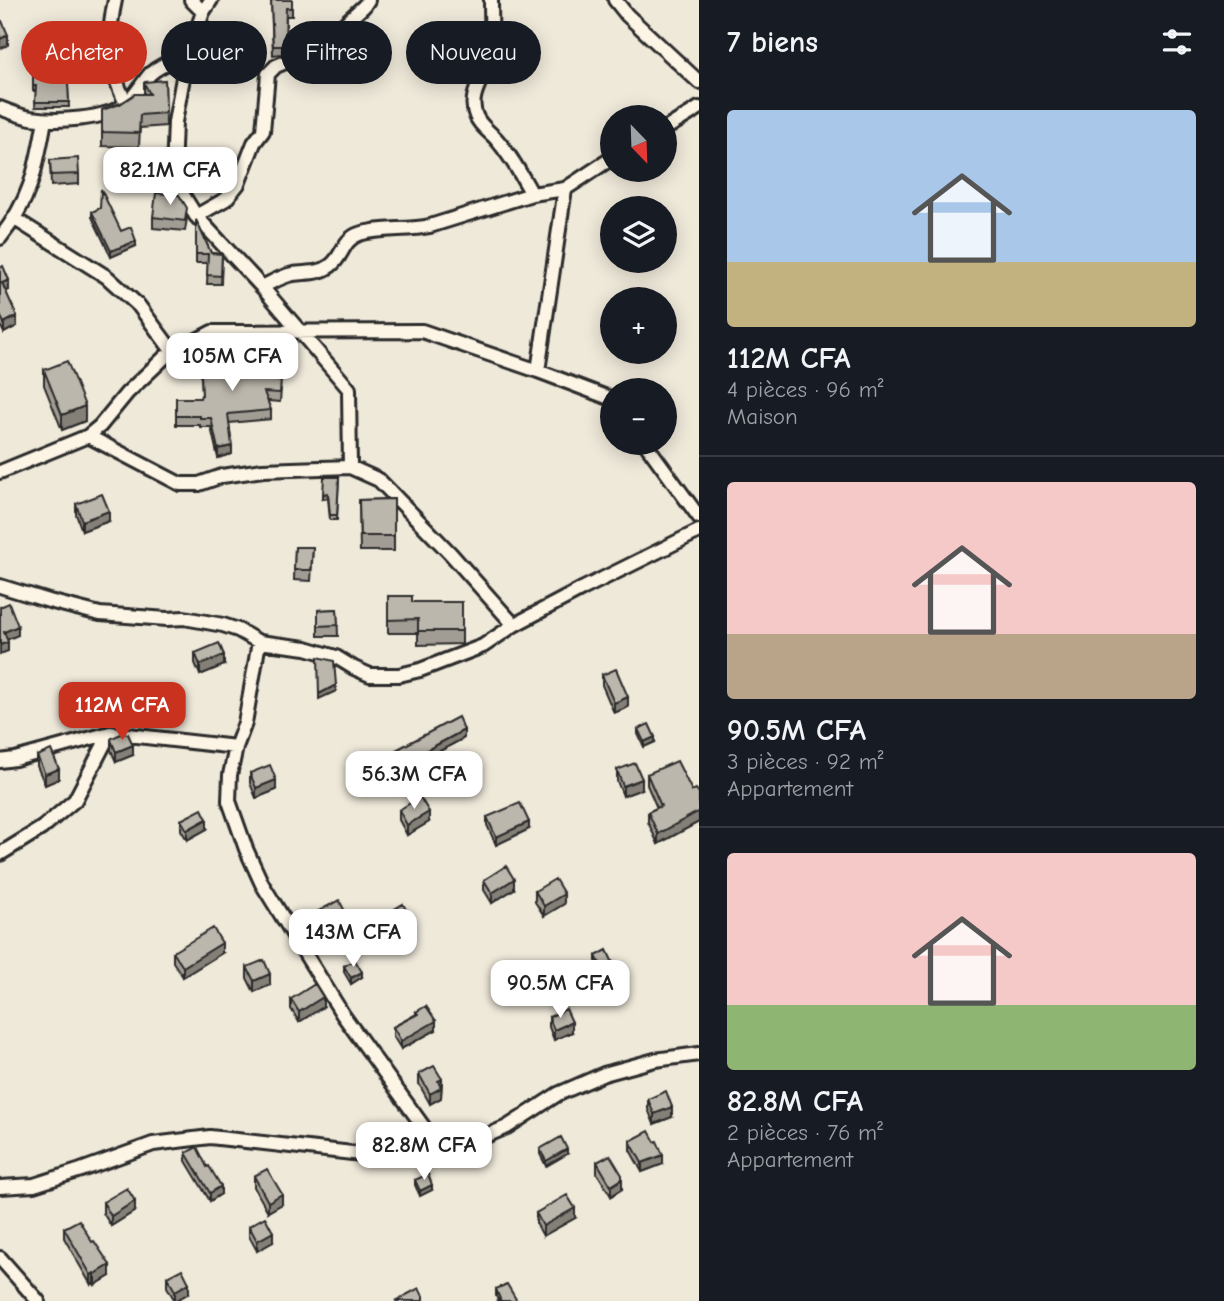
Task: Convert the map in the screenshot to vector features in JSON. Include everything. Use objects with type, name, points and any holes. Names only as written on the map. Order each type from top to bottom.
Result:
[{"type":"street","points":[[114,0],[111,42],[114,72],[126,104]]},
{"type":"street","points":[[191,0],[204,12]]},
{"type":"street","points":[[201,21],[211,0]]},
{"type":"street","points":[[196,216],[226,199],[238,184],[254,144],[263,131],[268,74],[276,66],[317,49],[368,0]]},
{"type":"street","points":[[491,0],[490,54],[476,88],[474,107],[480,123],[498,141],[532,194]]},
{"type":"street","points":[[615,0],[627,15],[699,82]]},
{"type":"street","points":[[0,108],[29,118],[45,120],[105,114],[126,104],[161,66]]},
{"type":"street","points":[[183,84],[175,122],[173,173],[178,187],[196,216],[262,287],[349,389],[350,467]]},
{"type":"street","points":[[677,122],[699,108]]},
{"type":"street","points":[[0,238],[15,219],[27,194],[36,170],[45,120]]},
{"type":"street","points":[[262,287],[289,275],[318,271],[332,265],[338,259],[345,243],[355,236],[369,232],[418,229],[532,194],[565,189],[600,166]]},
{"type":"street","points":[[538,371],[565,189]]},
{"type":"street","points":[[15,219],[107,276],[139,306],[173,352]]},
{"type":"street","points":[[0,472],[88,436],[100,426],[127,393],[173,352],[212,332],[422,331],[600,394]]},
{"type":"street","points":[[88,436],[180,484],[200,484],[222,476],[263,470],[350,467],[379,480],[450,553],[514,625]]},
{"type":"street","points":[[654,455],[699,517]]},
{"type":"street","points":[[0,586],[100,614],[184,618],[223,625],[260,642],[306,648],[336,657],[370,675],[399,675],[420,670],[483,646],[514,625],[699,531]]},
{"type":"street","points":[[260,642],[245,723],[230,775],[229,801],[262,884],[343,1015],[438,1147]]},
{"type":"street","points":[[0,761],[110,733],[236,747]]},
{"type":"street","points":[[0,854],[43,828],[75,800],[110,733]]},
{"type":"street","points":[[0,1187],[34,1185],[153,1144],[210,1137],[370,1155],[413,1152],[481,1138],[507,1127],[558,1094],[604,1074],[655,1060],[699,1054]]},
{"type":"street","points":[[0,1258],[38,1301]]},
{"type":"building","points":[[271,0],[292,0],[292,8],[286,8],[286,21],[281,21],[281,46],[273,46]]},
{"type":"building","points":[[2,21],[8,35],[0,39],[0,22]]},
{"type":"building","points":[[161,80],[161,84],[165,84],[166,113],[140,115],[139,133],[102,132],[102,110],[120,104],[135,94],[150,94],[145,84]]},
{"type":"building","points":[[68,84],[69,102],[35,102],[36,86],[33,86]]},
{"type":"building","points":[[158,152],[159,173],[144,174],[144,153]]},
{"type":"building","points":[[78,158],[79,174],[51,175],[50,160]]},
{"type":"building","points":[[101,189],[121,231],[131,227],[136,241],[111,251],[92,212],[100,208]]},
{"type":"building","points":[[156,193],[179,195],[187,208],[185,221],[153,217]]},
{"type":"building","points":[[196,220],[211,253],[222,254],[221,276],[207,275],[208,254],[196,254]]},
{"type":"building","points":[[3,266],[9,280],[2,283],[17,316],[4,323],[0,315],[0,268]]},
{"type":"building","points":[[268,336],[266,379],[281,380],[280,393],[264,392],[271,410],[228,414],[232,446],[218,449],[211,418],[176,416],[176,398],[200,398],[201,374],[218,373],[217,367],[256,367],[247,345]]},
{"type":"building","points":[[67,361],[85,406],[62,415],[44,370]]},
{"type":"building","points":[[324,477],[339,477],[337,515],[330,515],[328,493],[323,494]]},
{"type":"building","points":[[102,494],[109,511],[82,521],[76,504]]},
{"type":"building","points":[[394,499],[394,536],[360,536],[359,500]]},
{"type":"building","points":[[295,547],[313,547],[311,570],[294,570]]},
{"type":"building","points":[[388,596],[412,596],[412,602],[462,602],[462,631],[418,631],[418,619],[388,620]]},
{"type":"building","points":[[9,603],[18,626],[4,632],[8,642],[0,645],[0,607]]},
{"type":"building","points":[[337,609],[338,625],[318,626],[318,610]]},
{"type":"building","points":[[219,643],[224,655],[200,665],[195,653]]},
{"type":"building","points":[[318,657],[334,661],[336,685],[319,694]]},
{"type":"building","points":[[616,669],[628,697],[614,703],[602,675]]},
{"type":"building","points":[[458,717],[464,730],[403,763],[396,750]]},
{"type":"building","points":[[649,724],[655,737],[644,742],[638,729]]},
{"type":"building","points":[[123,733],[128,734],[133,745],[116,752],[111,740]]},
{"type":"building","points":[[51,750],[59,769],[45,774],[37,756]]},
{"type":"building","points":[[677,761],[692,791],[696,789],[699,793],[699,811],[658,834],[648,812],[661,806],[647,774]]},
{"type":"building","points":[[635,763],[642,779],[623,786],[617,770]]},
{"type":"building","points":[[270,765],[276,780],[256,788],[250,773]]},
{"type":"building","points":[[420,797],[429,812],[407,825],[399,810]]},
{"type":"building","points":[[520,803],[529,822],[496,837],[487,817]]},
{"type":"building","points":[[202,809],[207,819],[187,830],[181,820]]},
{"type":"building","points":[[506,866],[514,879],[492,893],[484,880]]},
{"type":"building","points":[[555,879],[564,894],[544,906],[535,891]]},
{"type":"building","points":[[339,900],[349,919],[325,932],[315,913]]},
{"type":"building","points":[[403,904],[410,917],[376,938],[368,925]]},
{"type":"building","points":[[213,928],[222,943],[183,967],[173,952]]},
{"type":"building","points":[[607,950],[613,963],[602,968],[596,956]]},
{"type":"building","points":[[264,960],[270,974],[254,981],[247,967]]},
{"type":"building","points":[[355,960],[362,972],[351,978],[344,966]]},
{"type":"building","points":[[315,984],[323,997],[299,1012],[291,999]]},
{"type":"building","points":[[426,1006],[436,1021],[401,1041],[393,1027],[418,1014],[416,1012]]},
{"type":"building","points":[[566,1009],[572,1022],[554,1030],[549,1017]]},
{"type":"building","points":[[434,1066],[442,1079],[438,1081],[441,1088],[430,1094],[419,1074]]},
{"type":"building","points":[[666,1091],[672,1107],[654,1114],[648,1099]]},
{"type":"building","points":[[649,1131],[663,1155],[642,1163],[630,1141]]},
{"type":"building","points":[[561,1137],[567,1149],[546,1161],[540,1149]]},
{"type":"building","points":[[197,1147],[221,1186],[210,1193],[186,1153]]},
{"type":"building","points":[[610,1155],[622,1175],[622,1179],[611,1186],[597,1162]]},
{"type":"building","points":[[267,1169],[282,1194],[268,1202],[254,1176]]},
{"type":"building","points":[[428,1174],[432,1185],[420,1191],[415,1180]]},
{"type":"building","points":[[127,1188],[135,1201],[111,1216],[103,1202]]},
{"type":"building","points":[[567,1195],[575,1208],[543,1226],[536,1213]]},
{"type":"building","points":[[265,1217],[273,1232],[257,1241],[249,1226]]},
{"type":"building","points":[[79,1220],[110,1265],[95,1274],[91,1275],[64,1228]]},
{"type":"building","points":[[182,1269],[189,1283],[175,1291],[167,1277]]},
{"type":"building","points":[[507,1284],[517,1301],[496,1301],[500,1299],[496,1289]]},
{"type":"building","points":[[419,1288],[423,1301],[395,1301]]}]
